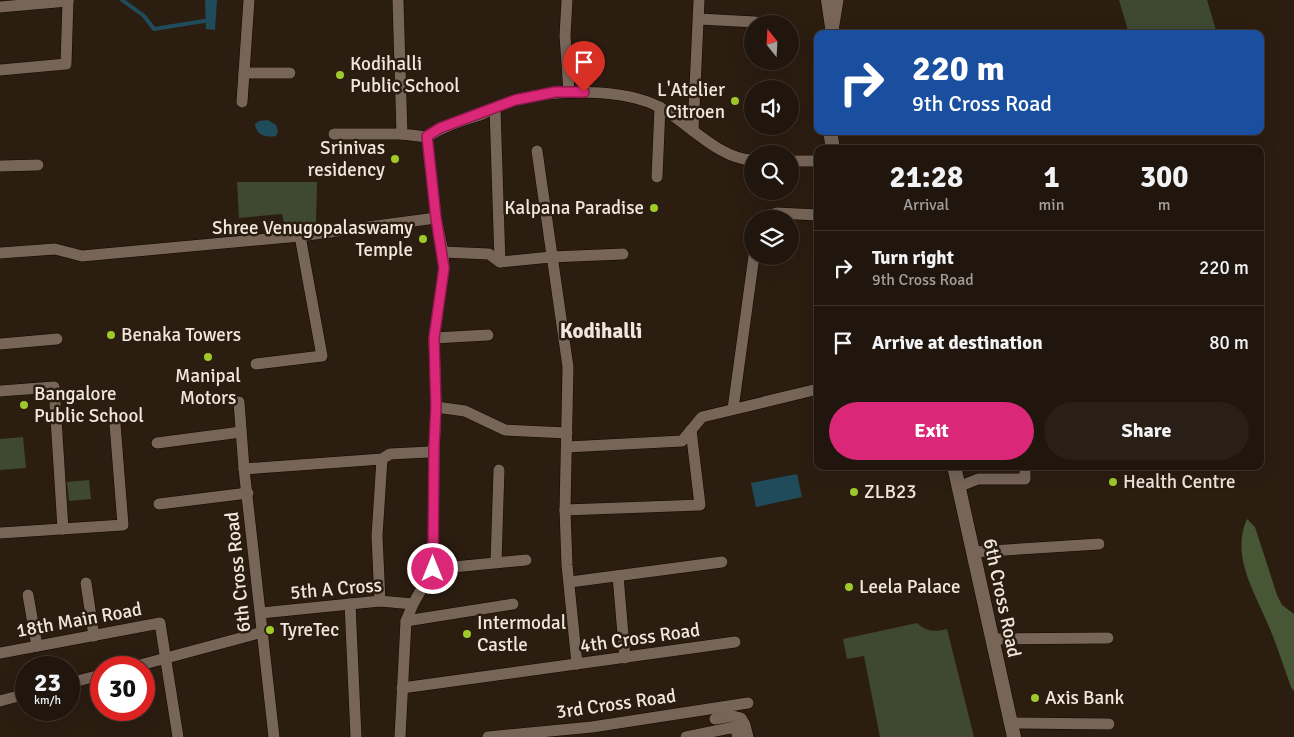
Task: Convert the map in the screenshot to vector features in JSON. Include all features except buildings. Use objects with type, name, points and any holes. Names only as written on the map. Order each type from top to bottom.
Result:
[{"type":"street","points":[[0,7],[68,0],[66,64],[0,70]]},
{"type":"street","points":[[242,102],[249,0]]},
{"type":"street","points":[[398,0],[402,134]]},
{"type":"street","points":[[567,0],[565,36],[569,92]]},
{"type":"street","points":[[693,131],[699,0]]},
{"type":"street","points":[[828,0],[834,30]]},
{"type":"street","points":[[834,30],[838,0]]},
{"type":"street","points":[[698,19],[744,21]]},
{"type":"street","points":[[244,73],[290,73]]},
{"type":"street","points":[[334,134],[427,136],[440,128],[515,100],[555,92],[598,92],[628,96],[660,107],[722,150],[744,157]]},
{"type":"street","points":[[657,177],[660,107]]},
{"type":"street","points":[[495,108],[500,262]]},
{"type":"street","points":[[400,737],[406,621],[413,604],[433,569],[436,407],[434,338],[444,268],[436,218],[427,136]]},
{"type":"street","points":[[537,151],[568,367],[565,510],[577,664]]},
{"type":"street","points":[[799,161],[814,161]]},
{"type":"street","points":[[0,166],[38,165]]},
{"type":"street","points":[[799,214],[814,215]]},
{"type":"street","points":[[0,253],[55,249],[82,256],[300,236],[436,218]]},
{"type":"street","points":[[256,364],[322,356],[300,236]]},
{"type":"street","points":[[442,252],[489,254],[500,262],[551,257],[623,254]]},
{"type":"street","points":[[733,409],[753,265]]},
{"type":"street","points":[[434,338],[488,335]]},
{"type":"street","points":[[0,344],[57,339]]},
{"type":"street","points":[[0,392],[54,387],[63,529]]},
{"type":"street","points":[[567,447],[682,441],[702,417],[814,390]]},
{"type":"street","name":"6th Cross Road","points":[[239,402],[240,432],[274,737]]},
{"type":"street","points":[[436,407],[465,411],[505,430],[567,433]]},
{"type":"street","points":[[0,533],[124,525],[115,424]]},
{"type":"street","points":[[565,510],[700,505],[691,430]]},
{"type":"street","points":[[157,443],[240,432]]},
{"type":"street","points":[[244,469],[382,459],[390,454],[429,452],[434,448]]},
{"type":"street","points":[[380,600],[377,536],[382,459]]},
{"type":"street","points":[[496,562],[499,470]]},
{"type":"street","name":"6th Cross Road","points":[[955,470],[1012,730]]},
{"type":"street","points":[[958,487],[978,479],[1025,479],[1025,470]]},
{"type":"street","points":[[158,504],[248,493]]},
{"type":"street","points":[[974,552],[1099,544]]},
{"type":"street","points":[[433,569],[526,560]]},
{"type":"street","points":[[570,582],[722,562]]},
{"type":"street","points":[[618,576],[625,658]]},
{"type":"street","points":[[86,583],[94,636]]},
{"type":"street","points":[[28,595],[37,646]]},
{"type":"street","name":"5th A Cross","points":[[261,613],[380,600],[413,604]]},
{"type":"street","points":[[350,604],[356,737]]},
{"type":"street","points":[[406,621],[513,604]]},
{"type":"street","name":"18th Main Road","points":[[0,653],[160,624],[165,658]]},
{"type":"street","points":[[155,661],[263,632]]},
{"type":"street","points":[[992,639],[1108,638]]},
{"type":"street","name":"4th Cross Road","points":[[402,688],[734,642]]},
{"type":"street","points":[[165,658],[178,737]]},
{"type":"street","points":[[0,701],[15,697]]},
{"type":"street","name":"3rd Cross Road","points":[[488,737],[593,732],[748,703]]},
{"type":"street","points":[[715,719],[733,716],[741,718],[748,737]]},
{"type":"street","points":[[1012,730],[1109,724]]},
{"type":"street","points":[[686,737],[736,726],[738,737]]},
{"type":"green space","points":[[1119,0],[1207,0],[1216,30],[1128,30]]},
{"type":"green space","points":[[237,182],[317,182],[316,224],[285,228],[282,214],[239,218]]},
{"type":"green space","points":[[23,437],[26,468],[0,470],[0,439]]},
{"type":"green space","points":[[89,480],[91,499],[69,501],[67,482]]},
{"type":"green space","points":[[1247,519],[1255,527],[1277,595],[1282,605],[1294,614],[1294,691],[1273,636],[1252,589],[1243,561],[1241,547]]},
{"type":"green space","points":[[917,623],[931,630],[947,629],[974,737],[880,737],[864,656],[847,659],[843,639]]},
{"type":"water","points":[[205,0],[217,0],[215,30],[206,29]]},
{"type":"water","points":[[268,120],[276,125],[278,131],[276,136],[265,136],[257,131],[255,124],[259,121]]},
{"type":"water","points":[[797,474],[802,497],[756,507],[751,483]]},
{"type":"waterway","points":[[122,0],[144,16],[154,29],[210,20]]},
{"type":"place","name":"Kodihalli Public School","points":[[340,75]]},
{"type":"place","name":"L'Atelier Citroen","points":[[735,101]]},
{"type":"place","name":"Srinivas residency","points":[[395,159]]},
{"type":"place","name":"Kalpana Paradise","points":[[654,208]]},
{"type":"place","name":"Shree Venugopalaswamy Temple","points":[[423,239]]},
{"type":"place","name":"Benaka Towers","points":[[111,335]]},
{"type":"place","name":"Manipal Motors","points":[[208,357]]},
{"type":"place","name":"Bangalore Public School","points":[[24,405]]},
{"type":"place","name":"Health Centre","points":[[1113,482]]},
{"type":"place","name":"ZLB23","points":[[854,492]]},
{"type":"place","name":"Leela Palace","points":[[849,587]]},
{"type":"place","name":"TyreTec","points":[[270,630]]},
{"type":"place","name":"Intermodal Castle","points":[[467,634]]},
{"type":"place","name":"Axis Bank","points":[[1035,698]]},
{"type":"district","name":"Kodihalli","points":[[601,331]]},
{"type":"route","points":[[433,569],[436,407],[434,338],[444,268],[436,218],[427,136],[440,128],[482,114],[515,100],[555,92],[584,92]]}]
